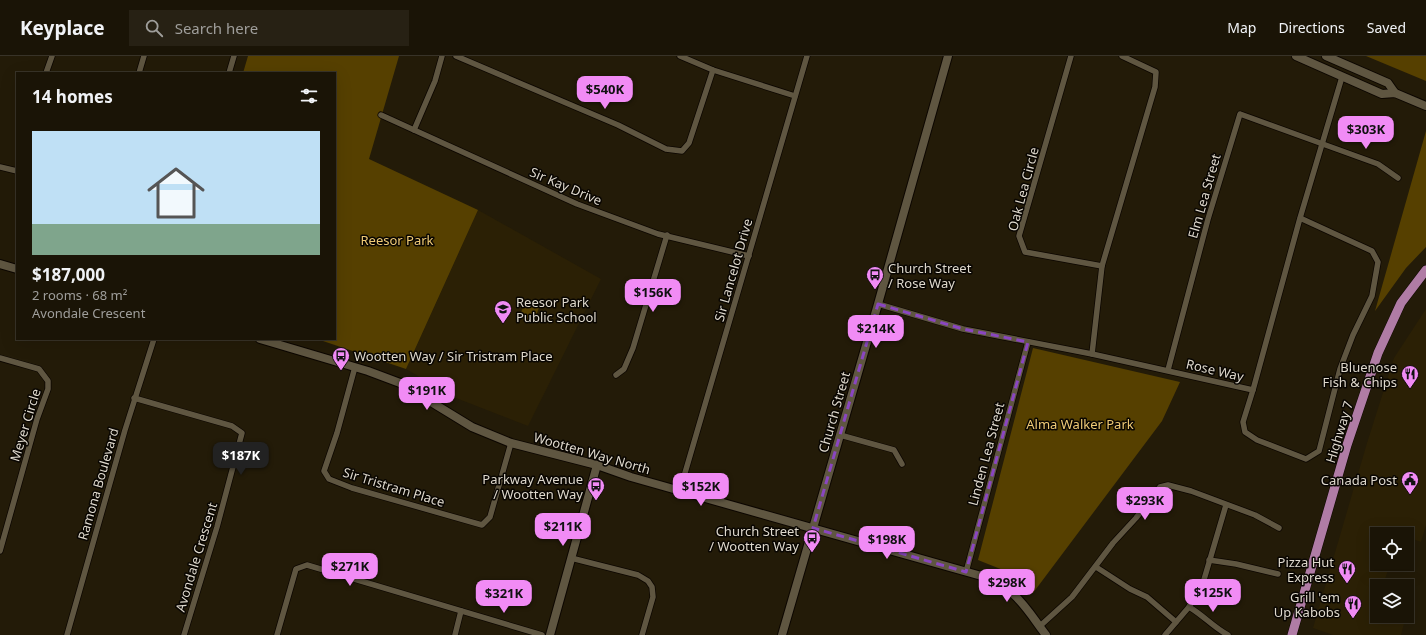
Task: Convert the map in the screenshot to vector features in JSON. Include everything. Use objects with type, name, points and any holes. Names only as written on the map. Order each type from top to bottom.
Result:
[{"type":"main road","name":"Highway 7","points":[[1292,635],[1347,445],[1378,353],[1401,303],[1426,270]]},
{"type":"street","points":[[46,72],[52,56]]},
{"type":"street","points":[[140,72],[144,56]]},
{"type":"street","points":[[229,72],[234,56]]},
{"type":"street","points":[[414,130],[434,81],[442,56]]},
{"type":"street","points":[[456,56],[605,120],[666,149],[682,151],[689,143],[713,70]]},
{"type":"street","points":[[680,56],[713,70],[795,96]]},
{"type":"street","name":"Sir Lancelot Drive","points":[[680,490],[807,56]]},
{"type":"street","name":"Church Street","points":[[782,635],[948,56]]},
{"type":"street","name":"Oak Lea Circle","points":[[1071,56],[1019,236],[1025,252],[1102,266]]},
{"type":"street","points":[[1092,354],[1102,266],[1155,87],[1156,72],[1122,56]]},
{"type":"street","points":[[1296,56],[1382,94],[1395,93],[1426,106]]},
{"type":"street","points":[[1326,56],[1388,82],[1395,93]]},
{"type":"street","name":"Rose Way","points":[[878,304],[963,329],[1092,354],[1253,390],[1300,218],[1342,77]]},
{"type":"street","name":"Sir Kay Drive","points":[[381,114],[577,204],[658,234],[749,256]]},
{"type":"street","name":"Elm Lea Street","points":[[1168,370],[1206,227],[1240,114],[1322,143]]},
{"type":"street","points":[[1322,143],[1378,164],[1398,178]]},
{"type":"street","points":[[0,167],[16,171]]},
{"type":"street","points":[[1253,390],[1243,422],[1245,432],[1257,440],[1306,459],[1319,451],[1340,369],[1353,335],[1372,296],[1378,262],[1372,252],[1300,218]]},
{"type":"street","points":[[616,375],[624,369],[633,348],[667,235]]},
{"type":"street","points":[[0,264],[16,269]]},
{"type":"street","name":"Ramona Boulevard","points":[[67,635],[134,398],[154,340]]},
{"type":"street","name":"Wootten Way North","points":[[263,340],[355,367],[400,383],[472,427],[511,443],[596,465],[631,477],[985,577],[1012,593],[1028,609],[1046,635]]},
{"type":"street","name":"Linden Lea Street","points":[[966,572],[1028,342]]},
{"type":"street","name":"Meyer Circle","points":[[0,358],[39,369],[48,381],[48,389],[37,419],[0,551]]},
{"type":"street","name":"Sir Tristram Place","points":[[355,367],[337,433],[324,471],[329,479],[352,488],[482,525],[490,517],[511,443]]},
{"type":"street","name":"Avondale Crescent","points":[[134,398],[232,426],[242,433],[217,527],[184,635]]},
{"type":"street","points":[[840,434],[894,450],[902,464]]},
{"type":"street","points":[[550,635],[596,465]]},
{"type":"street","points":[[1040,626],[1072,598],[1113,543],[1136,518],[1160,488],[1168,485],[1191,491],[1255,515],[1279,528]]},
{"type":"street","points":[[1165,635],[1189,607],[1203,582],[1226,505]]},
{"type":"street","points":[[571,558],[638,574],[648,581],[652,587],[653,597],[642,635]]},
{"type":"street","points":[[1210,560],[1236,564],[1278,574]]},
{"type":"street","points":[[277,635],[296,569],[307,565],[542,635]]},
{"type":"street","points":[[1096,567],[1130,589],[1147,597],[1176,622]]},
{"type":"street","points":[[1189,607],[1216,628],[1228,635]]},
{"type":"street","points":[[455,635],[461,611]]},
{"type":"highlighted area","points":[[878,304],[963,329],[1028,342],[966,572],[813,528]]},
{"type":"shaded area","name":"Reesor Park Public School","points":[[478,210],[601,279],[528,426],[456,398],[406,369]]},
{"type":"shaded area","points":[[1426,309],[1426,525],[1421,542],[1414,540],[1414,527],[1370,527],[1370,571],[1388,571],[1385,579],[1370,579],[1370,623],[1404,623],[1401,635],[1333,635],[1313,628],[1367,443],[1394,358]]},
{"type":"green space","name":"Reesor Park","points":[[248,56],[399,56],[369,159],[478,210],[406,369],[320,340],[336,340],[336,72],[243,72]]},
{"type":"green space","points":[[1366,56],[1426,56],[1426,81]]},
{"type":"green space","points":[[1426,131],[1426,247],[1406,268],[1375,311]]},
{"type":"green space","points":[[525,302],[539,307],[534,323],[519,318]]},
{"type":"green space","name":"Alma Walker Park","points":[[1033,348],[1180,382],[1162,421],[1033,593],[1008,572],[978,560]]},
{"type":"place","name":"Church Street / Rose Way","points":[[875,290]]},
{"type":"place","name":"Reesor Park Public School","points":[[503,324]]},
{"type":"place","name":"Wootten Way / Sir Tristram Place","points":[[341,371]]},
{"type":"place","name":"Bluenose Fish & Chips","points":[[1410,389]]},
{"type":"place","name":"Canada Post","points":[[1410,495]]},
{"type":"place","name":"Parkway Avenue / Wootten Way","points":[[596,501]]},
{"type":"place","name":"Church Street / Wootten Way","points":[[812,553]]},
{"type":"place","name":"Pizza Hut Express","points":[[1347,584]]},
{"type":"place","name":"Grill 'em Up Kabobs","points":[[1353,619]]}]
